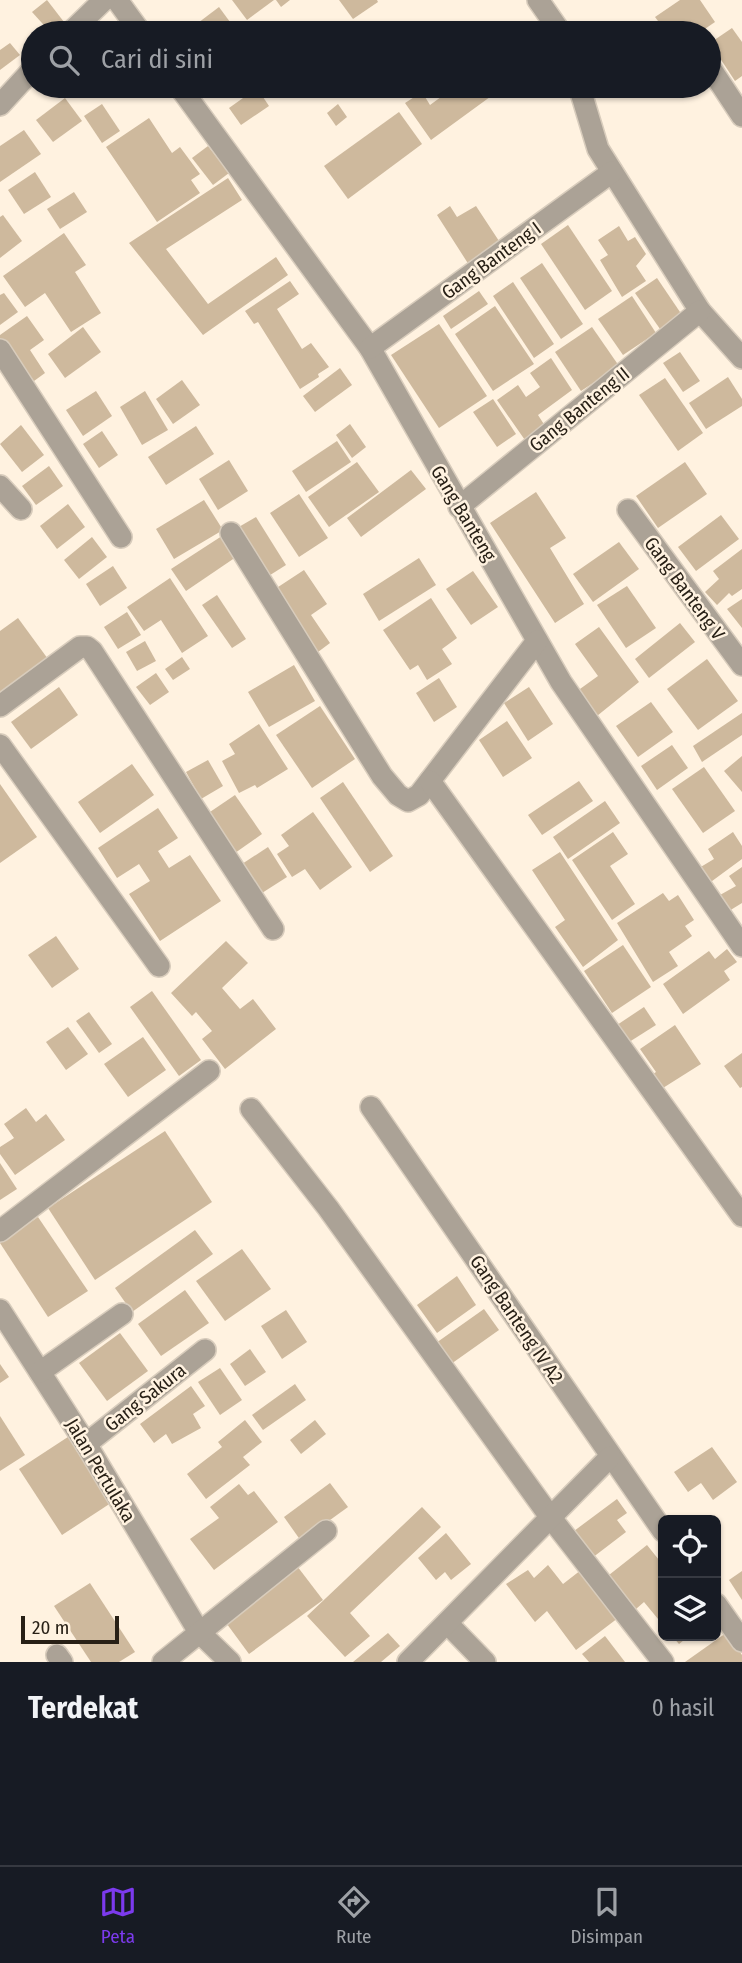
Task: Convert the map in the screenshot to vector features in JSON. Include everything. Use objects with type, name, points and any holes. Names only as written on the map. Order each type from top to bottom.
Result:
[{"type":"street","points":[[82,21],[104,0]]},
{"type":"street","points":[[117,0],[132,21]]},
{"type":"street","points":[[538,0],[553,21]]},
{"type":"street","points":[[0,105],[21,82]]},
{"type":"street","points":[[721,84],[742,116]]},
{"type":"street","name":"Gang Banteng","points":[[188,98],[370,348],[561,682],[742,946]]},
{"type":"street","points":[[583,98],[598,149],[612,172],[700,310],[742,358]]},
{"type":"street","name":"Gang Banteng I","points":[[370,348],[612,172]]},
{"type":"street","name":"Gang Banteng II","points":[[459,507],[700,310]]},
{"type":"street","points":[[0,350],[121,537]]},
{"type":"street","points":[[0,486],[21,509]]},
{"type":"street","name":"Gang Banteng V","points":[[628,510],[742,665]]},
{"type":"street","points":[[231,533],[390,787],[408,801],[419,795],[537,641]]},
{"type":"street","points":[[0,706],[79,648],[87,647],[92,651],[273,929]]},
{"type":"street","points":[[0,745],[159,966]]},
{"type":"street","points":[[430,781],[742,1216]]},
{"type":"street","points":[[0,1231],[209,1071]]},
{"type":"street","name":"Gang Banteng IV A2","points":[[371,1107],[658,1524]]},
{"type":"street","points":[[251,1109],[328,1208],[551,1518],[663,1662]]},
{"type":"street","name":"Jalan Pertulaka","points":[[0,1310],[86,1444],[199,1632],[230,1662]]},
{"type":"street","points":[[40,1373],[122,1314]]},
{"type":"street","name":"Gang Sakura","points":[[86,1444],[205,1350]]},
{"type":"street","points":[[408,1662],[610,1457]]},
{"type":"street","points":[[163,1662],[326,1531]]},
{"type":"street","points":[[721,1611],[742,1641]]},
{"type":"street","points":[[447,1623],[485,1662]]},
{"type":"building","points":[[47,0],[63,21],[40,21],[32,12]]},
{"type":"building","points":[[232,0],[274,0],[247,20]]},
{"type":"building","points":[[276,0],[290,0],[281,7]]},
{"type":"building","points":[[339,0],[377,0],[378,2],[353,19]]},
{"type":"building","points":[[680,0],[700,0],[714,21],[658,21],[655,17]]},
{"type":"building","points":[[219,7],[229,21],[201,21]]},
{"type":"building","points":[[732,28],[742,42],[742,76],[735,81],[721,60],[721,36]]},
{"type":"building","points":[[10,43],[20,55],[0,70],[0,50]]},
{"type":"building","points":[[65,98],[82,121],[53,142],[36,120]]},
{"type":"building","points":[[243,98],[264,98],[269,106],[241,125],[229,108]]},
{"type":"building","points":[[413,98],[426,98],[430,105],[440,98],[489,98],[431,140],[405,103]]},
{"type":"building","points":[[102,104],[120,131],[102,143],[84,116]]},
{"type":"building","points":[[338,104],[347,117],[336,126],[327,113]]},
{"type":"building","points":[[399,112],[422,144],[348,199],[324,166]]},
{"type":"building","points":[[149,118],[172,153],[180,147],[200,174],[191,180],[200,193],[157,222],[106,147]]},
{"type":"building","points":[[24,130],[41,154],[0,182],[0,146]]},
{"type":"building","points":[[208,146],[229,173],[213,185],[192,158]]},
{"type":"building","points":[[35,172],[51,197],[24,214],[8,190]]},
{"type":"building","points":[[228,178],[242,200],[166,249],[208,304],[276,257],[288,275],[203,335],[129,243]]},
{"type":"building","points":[[74,192],[87,212],[60,229],[47,209]]},
{"type":"building","points":[[450,206],[457,217],[476,206],[499,241],[469,265],[437,215]]},
{"type":"building","points":[[3,215],[22,241],[0,258],[0,217]]},
{"type":"building","points":[[568,225],[612,291],[585,310],[541,244]]},
{"type":"building","points":[[619,226],[628,241],[635,237],[646,254],[636,266],[646,281],[622,297],[600,260],[608,255],[598,240]]},
{"type":"building","points":[[64,233],[86,265],[75,272],[101,313],[71,332],[45,293],[25,307],[3,276]]},
{"type":"building","points":[[542,263],[583,324],[561,339],[520,278]]},
{"type":"building","points":[[657,278],[682,315],[660,329],[635,293]]},
{"type":"building","points":[[290,281],[299,294],[277,309],[302,349],[311,343],[329,367],[300,389],[258,322],[254,324],[245,311]]},
{"type":"building","points":[[513,282],[554,344],[534,358],[493,296]]},
{"type":"building","points":[[479,291],[488,304],[451,329],[443,316]]},
{"type":"building","points":[[4,293],[18,312],[0,325],[0,295]]},
{"type":"building","points":[[632,296],[656,333],[623,355],[598,319]]},
{"type":"building","points":[[495,306],[534,364],[493,391],[455,334]]},
{"type":"building","points":[[27,316],[44,340],[30,350],[45,373],[34,381],[0,338],[0,335]]},
{"type":"building","points":[[439,324],[487,396],[439,428],[391,355]]},
{"type":"building","points":[[83,327],[101,352],[65,378],[48,354]]},
{"type":"building","points":[[592,327],[619,366],[581,391],[555,352]]},
{"type":"building","points":[[680,352],[700,381],[683,392],[663,363]]},
{"type":"building","points":[[551,358],[572,390],[538,415],[547,429],[527,443],[497,400],[518,385],[526,397],[540,387],[530,373]]},
{"type":"building","points":[[340,368],[352,385],[315,412],[303,396]]},
{"type":"building","points":[[728,377],[742,399],[742,406],[706,429],[689,403]]},
{"type":"building","points":[[665,378],[703,433],[678,451],[639,395]]},
{"type":"building","points":[[182,380],[200,405],[173,424],[156,399]]},
{"type":"building","points":[[96,391],[112,416],[83,436],[66,410]]},
{"type":"building","points":[[145,391],[168,430],[142,445],[120,407]]},
{"type":"building","points":[[493,399],[516,434],[497,447],[473,412]]},
{"type":"building","points":[[350,424],[366,447],[352,458],[336,435]]},
{"type":"building","points":[[21,425],[44,455],[22,472],[0,444]]},
{"type":"building","points":[[196,426],[214,454],[166,485],[148,457]]},
{"type":"building","points":[[102,431],[118,455],[99,468],[83,444]]},
{"type":"building","points":[[337,441],[351,462],[306,492],[292,471]]},
{"type":"building","points":[[229,460],[248,491],[218,510],[199,479]]},
{"type":"building","points":[[357,462],[379,492],[329,527],[308,497]]},
{"type":"building","points":[[685,462],[707,494],[658,528],[636,496]]},
{"type":"building","points":[[49,466],[63,486],[36,505],[22,486]]},
{"type":"building","points":[[411,470],[426,489],[361,537],[347,518]]},
{"type":"building","points":[[536,492],[566,538],[550,548],[584,604],[555,623],[490,523]]},
{"type":"building","points":[[299,494],[328,538],[299,557],[270,513]]},
{"type":"building","points":[[204,500],[223,530],[174,559],[156,529]]},
{"type":"building","points":[[68,504],[85,527],[57,549],[40,526]]},
{"type":"building","points":[[721,515],[739,539],[696,571],[678,547]]},
{"type":"building","points":[[256,517],[286,565],[267,577],[237,528]]},
{"type":"building","points":[[225,534],[239,555],[186,591],[171,569]]},
{"type":"building","points":[[92,537],[107,557],[79,579],[64,560]]},
{"type":"building","points":[[619,542],[639,569],[593,602],[573,574]]},
{"type":"building","points":[[742,549],[742,589],[732,596],[729,593],[717,605],[705,592],[719,579],[713,571]]},
{"type":"building","points":[[419,558],[436,585],[379,621],[363,594]]},
{"type":"building","points":[[113,566],[127,588],[100,606],[86,584]]},
{"type":"building","points":[[304,570],[327,604],[311,615],[330,643],[314,655],[272,591]]},
{"type":"building","points":[[473,571],[498,607],[471,625],[446,589]]},
{"type":"building","points":[[170,578],[208,636],[182,653],[161,620],[144,631],[127,607]]},
{"type":"building","points":[[627,586],[656,628],[626,648],[597,605]]},
{"type":"building","points":[[217,595],[246,639],[232,648],[202,605]]},
{"type":"building","points":[[431,598],[457,638],[442,649],[452,664],[427,680],[418,665],[410,670],[383,630]]},
{"type":"building","points":[[742,599],[742,628],[727,609]]},
{"type":"building","points":[[127,612],[141,635],[118,649],[104,627]]},
{"type":"building","points":[[18,618],[48,659],[0,694],[0,631]]},
{"type":"building","points":[[680,623],[695,642],[649,678],[635,659]]},
{"type":"building","points":[[599,627],[639,682],[592,720],[573,694],[598,676],[575,644]]},
{"type":"building","points":[[145,641],[156,661],[137,671],[126,652]]},
{"type":"building","points":[[182,657],[190,669],[173,680],[165,669]]},
{"type":"building","points":[[707,659],[738,701],[698,730],[667,689]]},
{"type":"building","points":[[294,665],[315,701],[269,727],[248,692]]},
{"type":"building","points":[[156,673],[169,692],[150,705],[136,687]]},
{"type":"building","points":[[439,678],[457,707],[434,722],[416,693]]},
{"type":"building","points":[[59,687],[78,715],[31,749],[11,722]]},
{"type":"building","points":[[529,687],[553,724],[528,741],[504,703]]},
{"type":"building","points":[[651,702],[673,732],[638,757],[616,726]]},
{"type":"building","points":[[320,706],[355,759],[312,788],[276,735]]},
{"type":"building","points":[[742,713],[742,735],[702,762],[693,746]]},
{"type":"building","points":[[507,721],[532,758],[503,777],[479,740]]},
{"type":"building","points":[[259,724],[288,769],[257,788],[255,785],[239,793],[222,761],[235,754],[229,744]]},
{"type":"building","points":[[672,745],[688,768],[657,790],[641,766]]},
{"type":"building","points":[[742,756],[742,792],[724,771]]},
{"type":"building","points":[[208,760],[223,786],[201,799],[186,772]]},
{"type":"building","points":[[132,764],[154,795],[100,833],[78,802]]},
{"type":"building","points":[[704,767],[735,811],[703,833],[672,789]]},
{"type":"building","points":[[579,781],[593,801],[542,835],[528,815]]},
{"type":"building","points":[[343,782],[393,856],[370,872],[320,798]]},
{"type":"building","points":[[0,784],[37,837],[0,863]]},
{"type":"building","points":[[235,795],[262,834],[235,853],[207,814]]},
{"type":"building","points":[[605,801],[620,823],[568,859],[553,837]]},
{"type":"building","points":[[158,808],[178,838],[158,851],[169,868],[190,855],[221,901],[160,941],[129,894],[150,881],[139,864],[117,878],[98,848]]},
{"type":"building","points":[[313,812],[352,867],[320,890],[305,869],[292,877],[277,854],[289,846],[281,835]]},
{"type":"building","points":[[613,832],[628,854],[610,866],[635,904],[612,920],[572,860]]},
{"type":"building","points":[[733,832],[742,846],[742,859],[708,884],[699,868],[714,859],[708,849]]},
{"type":"building","points":[[268,847],[287,877],[262,893],[242,864]]},
{"type":"building","points":[[560,852],[618,940],[583,967],[555,927],[565,920],[532,870]]},
{"type":"building","points":[[742,867],[742,903],[729,911],[720,895],[736,886],[729,876]]},
{"type":"building","points":[[663,893],[669,901],[678,895],[694,920],[685,926],[692,936],[669,952],[678,966],[653,982],[617,923]]},
{"type":"building","points":[[56,936],[79,969],[52,988],[28,955]]},
{"type":"building","points":[[226,941],[248,963],[222,988],[240,1009],[253,999],[276,1029],[225,1069],[202,1039],[212,1031],[196,1012],[192,1016],[171,993]]},
{"type":"building","points":[[623,945],[651,987],[612,1013],[584,971]]},
{"type":"building","points":[[727,949],[737,962],[724,971],[730,980],[683,1014],[663,984],[709,951],[715,959]]},
{"type":"building","points":[[152,991],[201,1060],[179,1076],[130,1007]]},
{"type":"building","points":[[644,1007],[656,1025],[626,1044],[614,1027]]},
{"type":"building","points":[[89,1012],[112,1044],[99,1053],[76,1021]]},
{"type":"building","points":[[675,1025],[701,1064],[655,1093],[646,1079],[656,1072],[640,1049]]},
{"type":"building","points":[[68,1027],[88,1054],[66,1070],[46,1042]]},
{"type":"building","points":[[143,1037],[166,1070],[128,1097],[104,1064]]},
{"type":"building","points":[[742,1053],[742,1087],[740,1088],[724,1066]]},
{"type":"building","points":[[26,1108],[36,1122],[46,1114],[65,1140],[15,1175],[0,1154],[0,1147],[14,1138],[4,1124]]},
{"type":"building","points":[[165,1131],[212,1202],[95,1280],[48,1208]]},
{"type":"building","points":[[0,1163],[17,1189],[0,1200]]},
{"type":"building","points":[[38,1217],[88,1291],[48,1317],[0,1243]]},
{"type":"building","points":[[195,1230],[213,1254],[132,1312],[115,1288]]},
{"type":"building","points":[[242,1249],[271,1289],[225,1321],[196,1281]]},
{"type":"building","points":[[457,1276],[476,1305],[437,1333],[417,1305]]},
{"type":"building","points":[[185,1290],[209,1323],[161,1356],[138,1324]]},
{"type":"building","points":[[484,1309],[499,1330],[451,1364],[436,1343]]},
{"type":"building","points":[[286,1310],[307,1342],[282,1359],[261,1326]]},
{"type":"building","points":[[120,1333],[148,1371],[107,1401],[79,1363]]},
{"type":"building","points":[[250,1349],[266,1372],[245,1386],[230,1364]]},
{"type":"building","points":[[0,1364],[9,1377],[0,1383]]},
{"type":"building","points":[[220,1368],[242,1400],[220,1415],[198,1382]]},
{"type":"building","points":[[295,1384],[306,1400],[263,1430],[252,1415]]},
{"type":"building","points":[[191,1386],[205,1406],[193,1414],[201,1428],[172,1444],[166,1434],[154,1443],[140,1424]]},
{"type":"building","points":[[0,1416],[25,1455],[0,1471]]},
{"type":"building","points":[[245,1420],[262,1442],[243,1457],[250,1465],[206,1499],[187,1474],[222,1447],[218,1442]]},
{"type":"building","points":[[315,1420],[326,1434],[301,1454],[290,1440]]},
{"type":"building","points":[[74,1433],[117,1499],[62,1535],[19,1469]]},
{"type":"building","points":[[712,1447],[737,1482],[713,1500],[701,1483],[688,1492],[674,1472]]},
{"type":"building","points":[[330,1483],[348,1507],[301,1541],[284,1517]]},
{"type":"building","points":[[239,1484],[248,1495],[254,1491],[278,1522],[214,1570],[190,1539],[219,1518],[210,1507]]},
{"type":"building","points":[[617,1499],[627,1513],[617,1520],[626,1532],[592,1558],[574,1531]]},
{"type":"building","points":[[422,1507],[441,1527],[350,1613],[370,1636],[345,1657],[307,1616]]},
{"type":"building","points":[[446,1533],[471,1564],[451,1580],[445,1572],[436,1580],[418,1558]]},
{"type":"building","points":[[647,1545],[658,1559],[658,1619],[644,1602],[636,1609],[609,1575]]},
{"type":"building","points":[[548,1565],[563,1584],[581,1570],[618,1618],[576,1650],[547,1611],[535,1622],[506,1584],[528,1570],[534,1578]]},
{"type":"building","points":[[297,1566],[323,1600],[249,1654],[224,1620]]},
{"type":"building","points":[[742,1571],[742,1600],[729,1580]]},
{"type":"building","points":[[90,1583],[135,1652],[119,1662],[91,1662],[54,1606]]},
{"type":"building","points":[[388,1633],[400,1646],[381,1662],[353,1662]]},
{"type":"building","points":[[726,1633],[742,1655],[742,1662],[685,1662],[715,1641],[721,1641],[721,1637]]},
{"type":"building","points":[[605,1636],[625,1662],[589,1662],[582,1654]]}]
